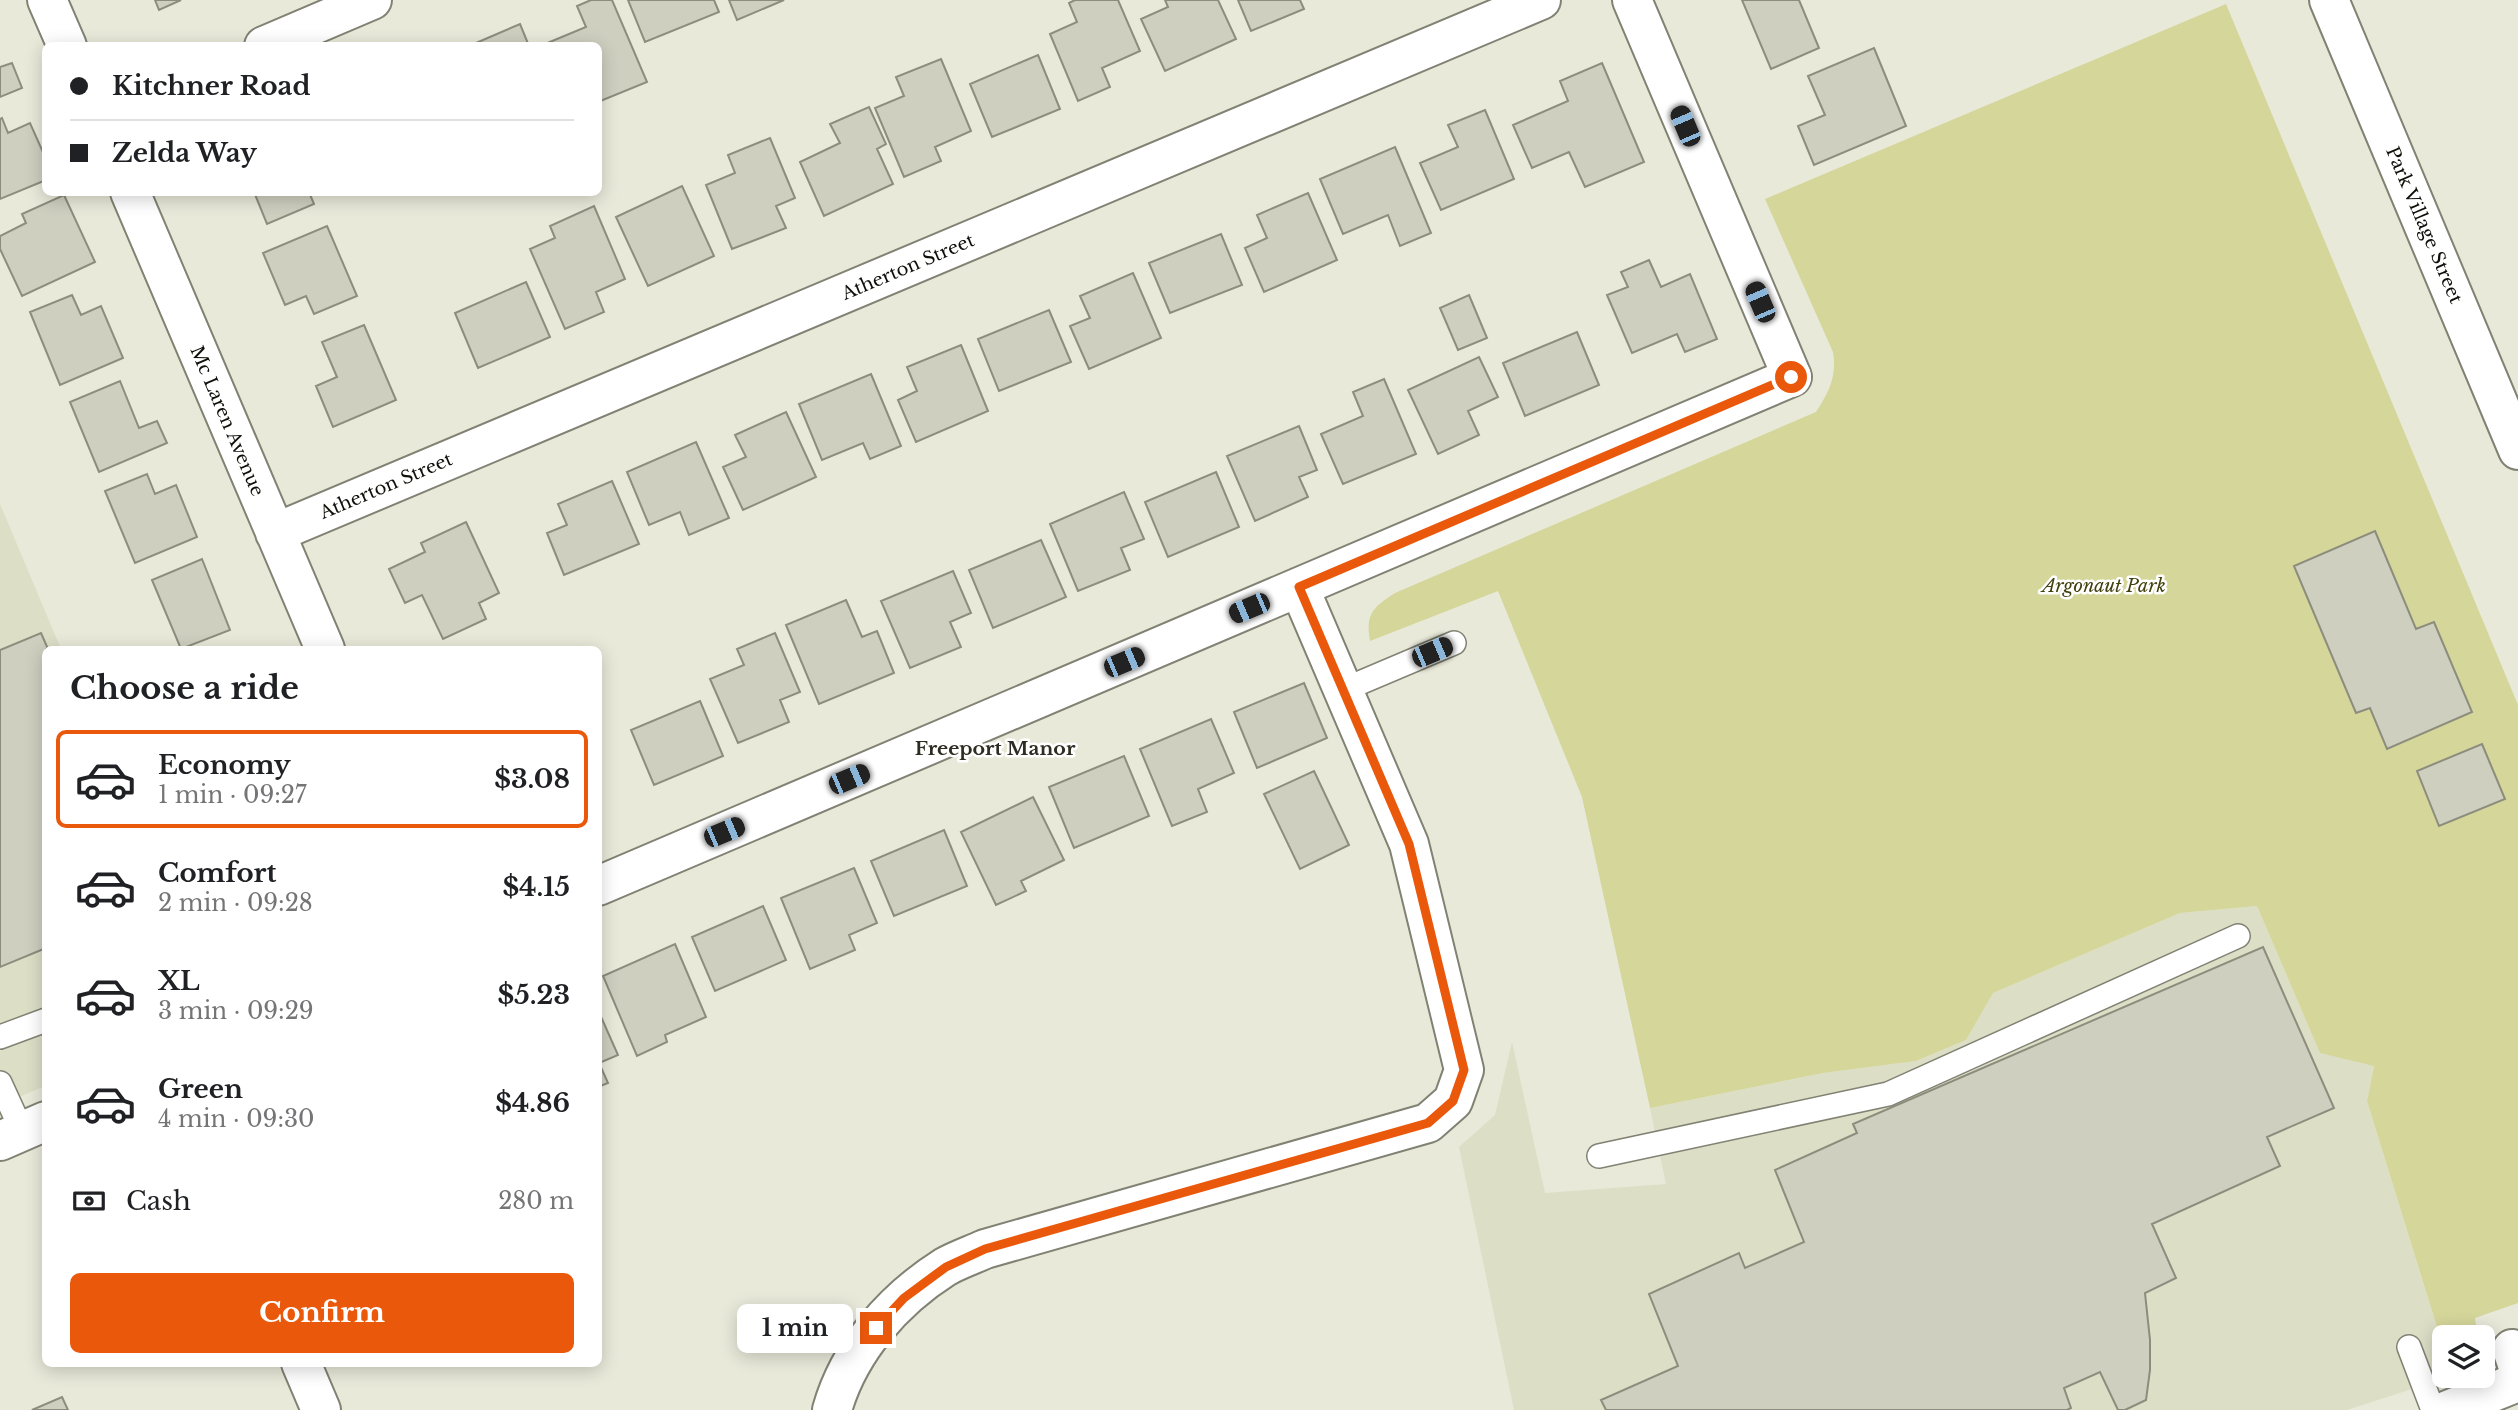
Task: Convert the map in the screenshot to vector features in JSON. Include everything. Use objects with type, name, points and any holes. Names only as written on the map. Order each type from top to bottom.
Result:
[{"type":"street","points":[[47,0],[65,42]]},
{"type":"street","points":[[273,42],[372,0]]},
{"type":"street","name":"Atherton Street","points":[[275,533],[1541,0]]},
{"type":"street","points":[[602,884],[1791,377],[1632,0]]},
{"type":"street","name":"Park Village Street","points":[[2329,0],[2518,450]]},
{"type":"street","name":"Mc Laren Avenue","points":[[132,196],[324,646]]},
{"type":"street","points":[[832,1410],[838,1389],[863,1343],[904,1298],[946,1267],[985,1249],[1428,1123],[1453,1101],[1464,1070],[1409,844],[1299,587]]},
{"type":"street","points":[[2448,1410],[2516,1366]]},
{"type":"street","points":[[303,1367],[321,1410]]},
{"type":"lane","points":[[1343,690],[1454,643]]},
{"type":"lane","points":[[1599,1156],[1888,1094],[2238,936]]},
{"type":"lane","points":[[0,1037],[42,1021]]},
{"type":"lane","points":[[0,1083],[22,1131]]},
{"type":"lane","points":[[2409,1347],[2433,1410]]},
{"type":"shaded area","points":[[0,504],[60,646],[42,646],[42,1087],[0,1105]]},
{"type":"shaded area","points":[[2257,906],[2320,1053],[2374,1065],[2367,1101],[2436,1325],[2432,1325],[2432,1382],[2347,1410],[1514,1410],[1459,1147],[1495,1115],[1512,1042],[1545,1193],[1666,1184],[1650,1108],[1823,1073],[1916,1061],[1966,1040],[1993,993],[2180,913]]},
{"type":"green space","name":"Argonaut Park","points":[[2226,4],[2518,705],[2518,1303],[2475,1318],[2476,1325],[2436,1325],[2367,1101],[2374,1066],[2320,1053],[2257,906],[2180,913],[1993,993],[1966,1040],[1916,1061],[1823,1073],[1650,1108],[1582,797],[1498,591],[1370,641],[1369,624],[1377,607],[1395,593],[1816,412],[1831,384],[1833,352],[1765,199]]},
{"type":"building","points":[[155,0],[181,0],[159,10]]},
{"type":"building","points":[[591,0],[612,0],[647,82],[602,100],[602,42],[550,42],[586,27],[577,6]]},
{"type":"building","points":[[628,0],[714,0],[719,12],[645,42]]},
{"type":"building","points":[[729,0],[784,0],[737,20]]},
{"type":"building","points":[[1075,0],[1118,0],[1140,51],[1102,68],[1110,87],[1078,101],[1050,34],[1077,22],[1069,3]]},
{"type":"building","points":[[1165,0],[1218,0],[1236,39],[1165,71],[1141,19],[1168,7]]},
{"type":"building","points":[[1238,0],[1300,0],[1304,9],[1251,31]]},
{"type":"building","points":[[1742,0],[1799,0],[1819,48],[1771,69]]},
{"type":"building","points":[[520,24],[527,42],[478,42]]},
{"type":"building","points":[[1874,48],[1906,126],[1814,165],[1798,126],[1825,115],[1808,76]]},
{"type":"building","points":[[1038,55],[1060,109],[992,137],[970,84]]},
{"type":"building","points":[[941,59],[971,131],[935,147],[941,161],[904,177],[875,108],[904,96],[896,77]]},
{"type":"building","points":[[12,63],[22,88],[0,97],[0,67]]},
{"type":"building","points":[[1602,63],[1644,162],[1585,187],[1569,152],[1532,168],[1513,125],[1568,101],[1560,81]]},
{"type":"building","points":[[869,107],[886,144],[877,149],[893,184],[824,216],[800,162],[840,143],[830,124]]},
{"type":"building","points":[[1485,110],[1514,179],[1441,210],[1420,163],[1458,147],[1448,125]]},
{"type":"building","points":[[2,118],[8,133],[30,123],[42,150],[42,182],[0,199]]},
{"type":"building","points":[[770,138],[795,198],[776,206],[786,228],[732,249],[706,185],[735,173],[728,155]]},
{"type":"building","points":[[1395,147],[1431,233],[1400,246],[1388,215],[1343,234],[1320,179]]},
{"type":"building","points":[[682,186],[714,256],[648,286],[616,217]]},
{"type":"building","points":[[1308,193],[1337,260],[1264,292],[1245,248],[1267,238],[1257,215]]},
{"type":"building","points":[[64,196],[95,262],[22,296],[0,249],[0,236],[26,223],[22,214]]},
{"type":"building","points":[[256,196],[311,196],[314,204],[267,224]]},
{"type":"building","points":[[594,206],[625,279],[596,292],[604,312],[565,329],[530,249],[555,238],[550,226]]},
{"type":"building","points":[[327,226],[357,296],[314,314],[306,296],[285,305],[263,253]]},
{"type":"building","points":[[1221,234],[1242,285],[1170,313],[1149,263]]},
{"type":"building","points":[[1649,260],[1661,287],[1690,274],[1717,339],[1685,352],[1677,334],[1632,353],[1607,295],[1628,287],[1621,272]]},
{"type":"building","points":[[1133,273],[1161,338],[1089,369],[1070,326],[1090,318],[1080,296]]},
{"type":"building","points":[[526,282],[550,337],[478,368],[455,313]]},
{"type":"building","points":[[72,295],[81,315],[101,306],[123,358],[60,385],[30,312]]},
{"type":"building","points":[[1469,295],[1487,338],[1458,350],[1440,308]]},
{"type":"building","points":[[1049,310],[1071,362],[999,391],[978,339]]},
{"type":"building","points":[[364,325],[396,400],[333,427],[316,386],[337,377],[322,342]]},
{"type":"building","points":[[1577,332],[1599,385],[1525,416],[1503,363]]},
{"type":"building","points":[[961,345],[988,411],[916,442],[898,400],[917,391],[907,367]]},
{"type":"building","points":[[1479,357],[1498,397],[1468,411],[1479,435],[1438,454],[1408,390]]},
{"type":"building","points":[[871,374],[901,446],[870,459],[863,443],[822,460],[799,404]]},
{"type":"building","points":[[1384,379],[1416,454],[1343,484],[1321,434],[1363,416],[1353,392]]},
{"type":"building","points":[[120,381],[139,428],[157,421],[167,443],[99,472],[70,402]]},
{"type":"building","points":[[786,412],[816,477],[743,510],[723,467],[746,457],[735,435]]},
{"type":"building","points":[[1299,426],[1317,470],[1299,477],[1308,497],[1255,521],[1227,456]]},
{"type":"building","points":[[696,442],[729,518],[689,535],[680,512],[649,525],[627,472]]},
{"type":"building","points":[[1216,472],[1239,527],[1168,557],[1145,502]]},
{"type":"building","points":[[147,474],[155,494],[176,485],[197,537],[135,563],[105,491]]},
{"type":"building","points":[[612,481],[639,544],[564,575],[547,533],[567,525],[558,504]]},
{"type":"building","points":[[1124,492],[1144,539],[1121,548],[1130,570],[1078,591],[1050,524]]},
{"type":"building","points":[[466,522],[499,593],[479,603],[486,619],[443,639],[422,595],[405,603],[389,569],[425,552],[421,543]]},
{"type":"building","points":[[2375,531],[2416,629],[2434,622],[2472,712],[2387,749],[2370,708],[2356,713],[2294,566]]},
{"type":"building","points":[[1041,540],[1066,597],[993,628],[969,570]]},
{"type":"building","points":[[202,559],[230,630],[189,646],[180,646],[152,580]]},
{"type":"building","points":[[953,571],[971,613],[950,622],[961,647],[910,668],[881,601]]},
{"type":"building","points":[[846,600],[862,637],[877,631],[894,673],[819,704],[786,625]]},
{"type":"building","points":[[41,633],[47,646],[42,646],[42,950],[0,967],[0,650]]},
{"type":"building","points":[[775,633],[800,692],[780,700],[789,722],[738,743],[710,679],[744,665],[737,649]]},
{"type":"building","points":[[1304,683],[1327,738],[1257,768],[1234,712]]},
{"type":"building","points":[[700,701],[723,756],[654,785],[631,730]]},
{"type":"building","points":[[1211,719],[1234,773],[1198,789],[1207,812],[1172,826],[1140,749]]},
{"type":"building","points":[[2482,744],[2505,799],[2439,826],[2417,771]]},
{"type":"building","points":[[1124,756],[1149,816],[1074,848],[1049,787]]},
{"type":"building","points":[[1314,771],[1349,845],[1300,869],[1264,794]]},
{"type":"building","points":[[1033,797],[1064,860],[1021,881],[1026,891],[996,905],[961,832]]},
{"type":"building","points":[[944,830],[967,886],[894,916],[871,861]]},
{"type":"building","points":[[854,868],[877,923],[849,935],[855,950],[810,969],[781,898]]},
{"type":"building","points":[[763,906],[786,960],[715,991],[692,937]]},
{"type":"building","points":[[675,944],[706,1017],[665,1035],[667,1042],[637,1056],[603,976]]},
{"type":"building","points":[[2263,947],[2334,1108],[2267,1137],[2280,1166],[2152,1224],[2176,1278],[2145,1293],[2150,1340],[2146,1400],[2125,1410],[2118,1410],[2100,1372],[2064,1388],[2071,1408],[2067,1410],[1606,1410],[1601,1400],[1678,1366],[1649,1294],[1739,1253],[1745,1268],[1804,1242],[1775,1170],[1857,1133],[1853,1124]]},
{"type":"building","points":[[602,1019],[618,1055],[602,1062]]},
{"type":"building","points":[[602,1070],[608,1083],[602,1085]]},
{"type":"building","points":[[62,1397],[68,1410],[32,1410]]},
{"type":"district","name":"Freeport Manor","points":[[995,748]]},
{"type":"route","points":[[876,1328],[904,1298],[946,1267],[985,1249],[1428,1123],[1453,1101],[1464,1070],[1409,844],[1299,587],[1791,377]]}]
